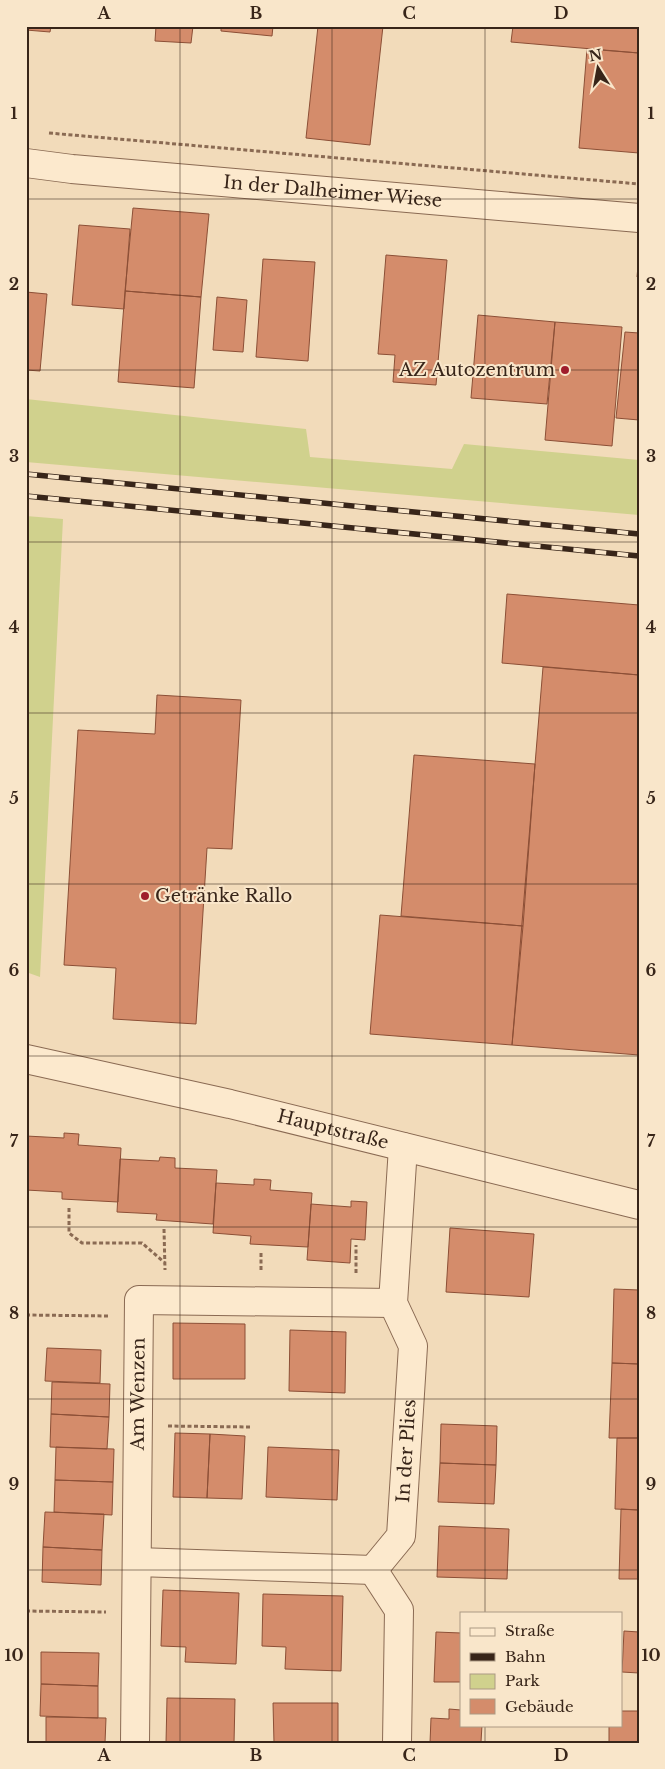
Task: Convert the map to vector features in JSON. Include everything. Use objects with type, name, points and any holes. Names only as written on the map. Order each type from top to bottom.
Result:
[{"type":"street","name":"In der Dalheimer Wiese","points":[[26,163],[81,170],[639,218]]},
{"type":"street","name":"Hauptstraße","points":[[26,1058],[230,1104],[639,1206]]},
{"type":"street","points":[[393,1304],[403,1147]]},
{"type":"street","name":"Am Wenzen","points":[[135,1743],[139,1300],[393,1304]]},
{"type":"street","name":"In der Plies","points":[[372,1570],[401,1536],[414,1346],[393,1304]]},
{"type":"street","points":[[137,1562],[372,1570],[400,1610],[397,1743]]},
{"type":"path","points":[[48,133],[639,184]]},
{"type":"path","points":[[69,1208],[69,1233],[82,1243],[142,1243],[165,1263]]},
{"type":"path","points":[[164,1228],[165,1301]]},
{"type":"path","points":[[26,1315],[139,1316]]},
{"type":"path","points":[[138,1426],[250,1427]]},
{"type":"path","points":[[26,1611],[136,1612]]},
{"type":"green space","points":[[26,399],[306,429],[310,457],[452,469],[464,444],[639,460],[639,515],[26,462]]},
{"type":"green space","points":[[26,516],[63,519],[40,977],[26,972]]},
{"type":"building","points":[[26,26],[51,26],[50,32],[26,30]]},
{"type":"building","points":[[156,26],[193,26],[191,43],[155,41]]},
{"type":"building","points":[[221,26],[273,26],[272,36],[221,31]]},
{"type":"building","points":[[318,26],[383,26],[370,145],[306,138]]},
{"type":"building","points":[[513,26],[639,26],[639,53],[511,42]]},
{"type":"building","points":[[587,49],[639,53],[639,153],[579,148]]},
{"type":"building","points":[[133,208],[209,214],[201,297],[125,291]]},
{"type":"building","points":[[79,225],[130,229],[124,309],[72,305]]},
{"type":"building","points":[[386,255],[447,260],[436,385],[393,382],[395,355],[378,354]]},
{"type":"building","points":[[639,255],[639,278],[637,277]]},
{"type":"building","points":[[263,259],[315,262],[308,361],[256,357]]},
{"type":"building","points":[[125,291],[201,297],[194,388],[118,382]]},
{"type":"building","points":[[26,292],[47,294],[40,371],[26,370]]},
{"type":"building","points":[[217,297],[247,300],[243,352],[213,350]]},
{"type":"building","points":[[478,315],[555,322],[547,404],[471,398]]},
{"type":"building","points":[[555,322],[622,327],[612,446],[545,440]]},
{"type":"building","points":[[625,332],[639,333],[639,420],[616,418]]},
{"type":"building","points":[[507,594],[639,605],[639,675],[502,663]]},
{"type":"building","points":[[543,667],[639,675],[639,1055],[512,1045]]},
{"type":"building","points":[[157,695],[241,700],[232,849],[207,848],[196,1024],[113,1019],[116,968],[64,965],[78,730],[155,734]]},
{"type":"building","points":[[414,755],[535,764],[523,926],[401,916]]},
{"type":"building","points":[[380,915],[523,926],[512,1045],[370,1034]]},
{"type":"building","points":[[64,1133],[79,1134],[78,1145],[121,1148],[118,1202],[62,1199],[62,1192],[26,1190],[26,1136],[64,1138]]},
{"type":"building","points":[[160,1157],[175,1158],[175,1168],[217,1170],[213,1224],[156,1220],[157,1214],[117,1212],[120,1159],[159,1161]]},
{"type":"building","points":[[254,1179],[271,1180],[270,1190],[312,1193],[308,1247],[250,1244],[251,1236],[213,1233],[216,1183],[254,1185]]},
{"type":"building","points":[[351,1201],[367,1202],[365,1240],[351,1239],[350,1263],[307,1260],[311,1204],[351,1207]]},
{"type":"building","points":[[450,1228],[534,1234],[529,1297],[446,1292]]},
{"type":"building","points":[[614,1289],[639,1290],[639,1364],[612,1363]]},
{"type":"building","points":[[173,1323],[245,1324],[245,1379],[173,1379]]},
{"type":"building","points":[[290,1330],[346,1332],[345,1393],[289,1391]]},
{"type":"building","points":[[47,1348],[101,1350],[100,1383],[45,1381]]},
{"type":"building","points":[[612,1363],[639,1364],[639,1438],[609,1438]]},
{"type":"building","points":[[52,1382],[110,1384],[109,1417],[51,1414]]},
{"type":"building","points":[[51,1414],[109,1417],[107,1449],[50,1447]]},
{"type":"building","points":[[441,1424],[497,1426],[496,1465],[440,1463]]},
{"type":"building","points":[[175,1433],[210,1434],[207,1498],[173,1497]]},
{"type":"building","points":[[210,1434],[245,1436],[242,1499],[207,1498]]},
{"type":"building","points":[[617,1438],[639,1438],[639,1510],[615,1509]]},
{"type":"building","points":[[56,1447],[114,1449],[113,1482],[55,1480]]},
{"type":"building","points":[[268,1447],[339,1450],[337,1500],[266,1497]]},
{"type":"building","points":[[440,1463],[496,1465],[494,1504],[438,1502]]},
{"type":"building","points":[[55,1480],[113,1482],[112,1515],[54,1512]]},
{"type":"building","points":[[621,1509],[639,1510],[639,1579],[619,1579]]},
{"type":"building","points":[[45,1512],[104,1514],[102,1550],[43,1547]]},
{"type":"building","points":[[439,1526],[509,1529],[507,1579],[437,1577]]},
{"type":"building","points":[[43,1547],[102,1550],[101,1585],[42,1582]]},
{"type":"building","points":[[163,1590],[239,1593],[236,1664],[185,1662],[186,1647],[161,1646]]},
{"type":"building","points":[[263,1594],[343,1596],[341,1671],[285,1669],[286,1647],[262,1646]]},
{"type":"building","points":[[624,1631],[639,1632],[639,1673],[622,1672]]},
{"type":"building","points":[[436,1632],[460,1633],[460,1682],[434,1682]]},
{"type":"building","points":[[41,1652],[99,1653],[98,1686],[41,1684]]},
{"type":"building","points":[[41,1684],[98,1686],[98,1718],[40,1716]]},
{"type":"building","points":[[167,1698],[235,1699],[234,1743],[166,1743]]},
{"type":"building","points":[[273,1703],[338,1703],[338,1743],[274,1743]]},
{"type":"building","points":[[449,1709],[460,1710],[460,1726],[482,1726],[481,1742],[492,1743],[430,1743],[431,1718],[449,1719]]},
{"type":"building","points":[[622,1711],[639,1711],[639,1743],[609,1743],[609,1726],[622,1726]]},
{"type":"building","points":[[46,1717],[106,1718],[105,1743],[46,1743]]},
{"type":"railway","points":[[26,474],[639,534]]},
{"type":"railway","points":[[26,496],[639,556]]},
{"type":"place","name":"AZ Autozentrum","points":[[565,370]]},
{"type":"place","name":"Getränke Rallo","points":[[145,896]]}]
